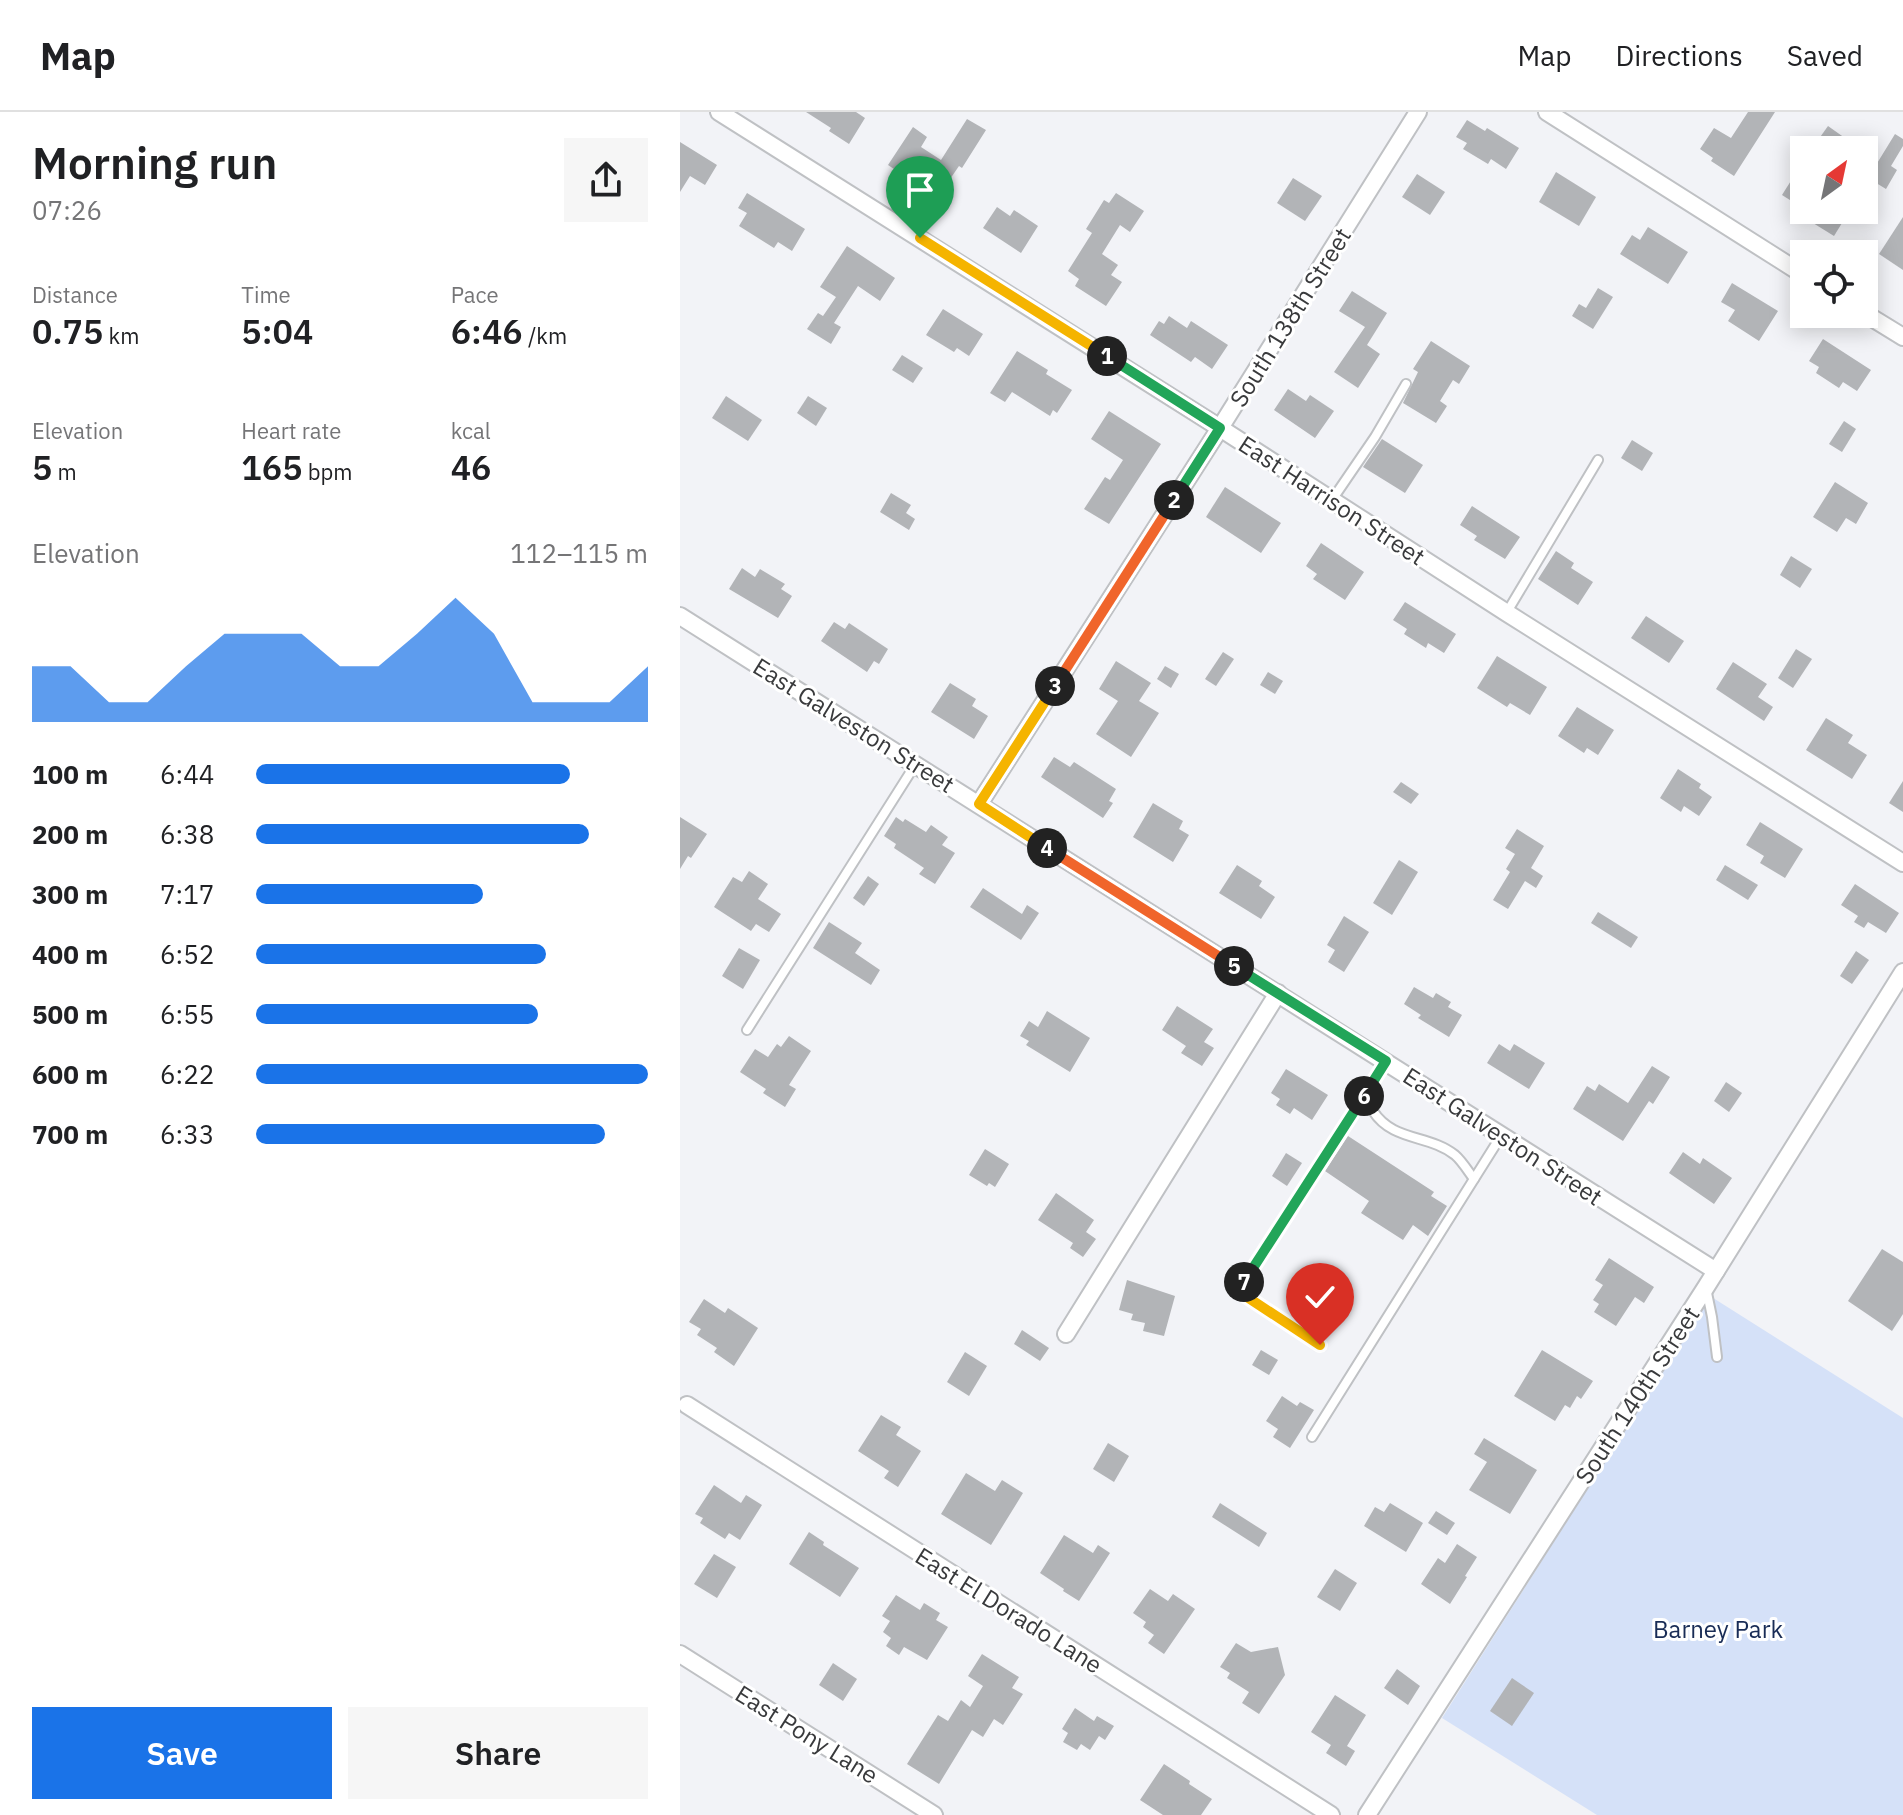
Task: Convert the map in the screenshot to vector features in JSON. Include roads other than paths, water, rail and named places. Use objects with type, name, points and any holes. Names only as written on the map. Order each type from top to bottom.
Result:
[{"type":"street","name":"East Harrison Street","points":[[719,112],[1903,863]]},
{"type":"street","name":"South 138th Street","points":[[979,804],[1418,112]]},
{"type":"street","points":[[1547,112],[1790,266]]},
{"type":"street","points":[[1878,322],[1903,337]]},
{"type":"street","name":"East Galveston Street","points":[[680,616],[1716,1271]]},
{"type":"street","name":"South 140th Street","points":[[1367,1815],[1706,1287],[1903,972]]},
{"type":"street","points":[[1066,1334],[1278,993]]},
{"type":"street","name":"East El Dorado Lane","points":[[687,1405],[1331,1815]]},
{"type":"street","name":"East Pony Lane","points":[[680,1654],[934,1815]]},
{"type":"lane","points":[[1332,500],[1406,384]]},
{"type":"lane","points":[[1507,613],[1598,460]]},
{"type":"lane","points":[[747,1030],[915,764]]},
{"type":"lane","points":[[1320,1345],[1238,1291],[1386,1061]]},
{"type":"lane","points":[[1366,1094],[1373,1111],[1389,1127],[1408,1137],[1436,1144],[1455,1155],[1474,1179]]},
{"type":"lane","points":[[1312,1437],[1501,1136]]},
{"type":"lane","points":[[1706,1287],[1717,1357]]},
{"type":"park label","name":"Barney Park","points":[[1718,1629]]}]
